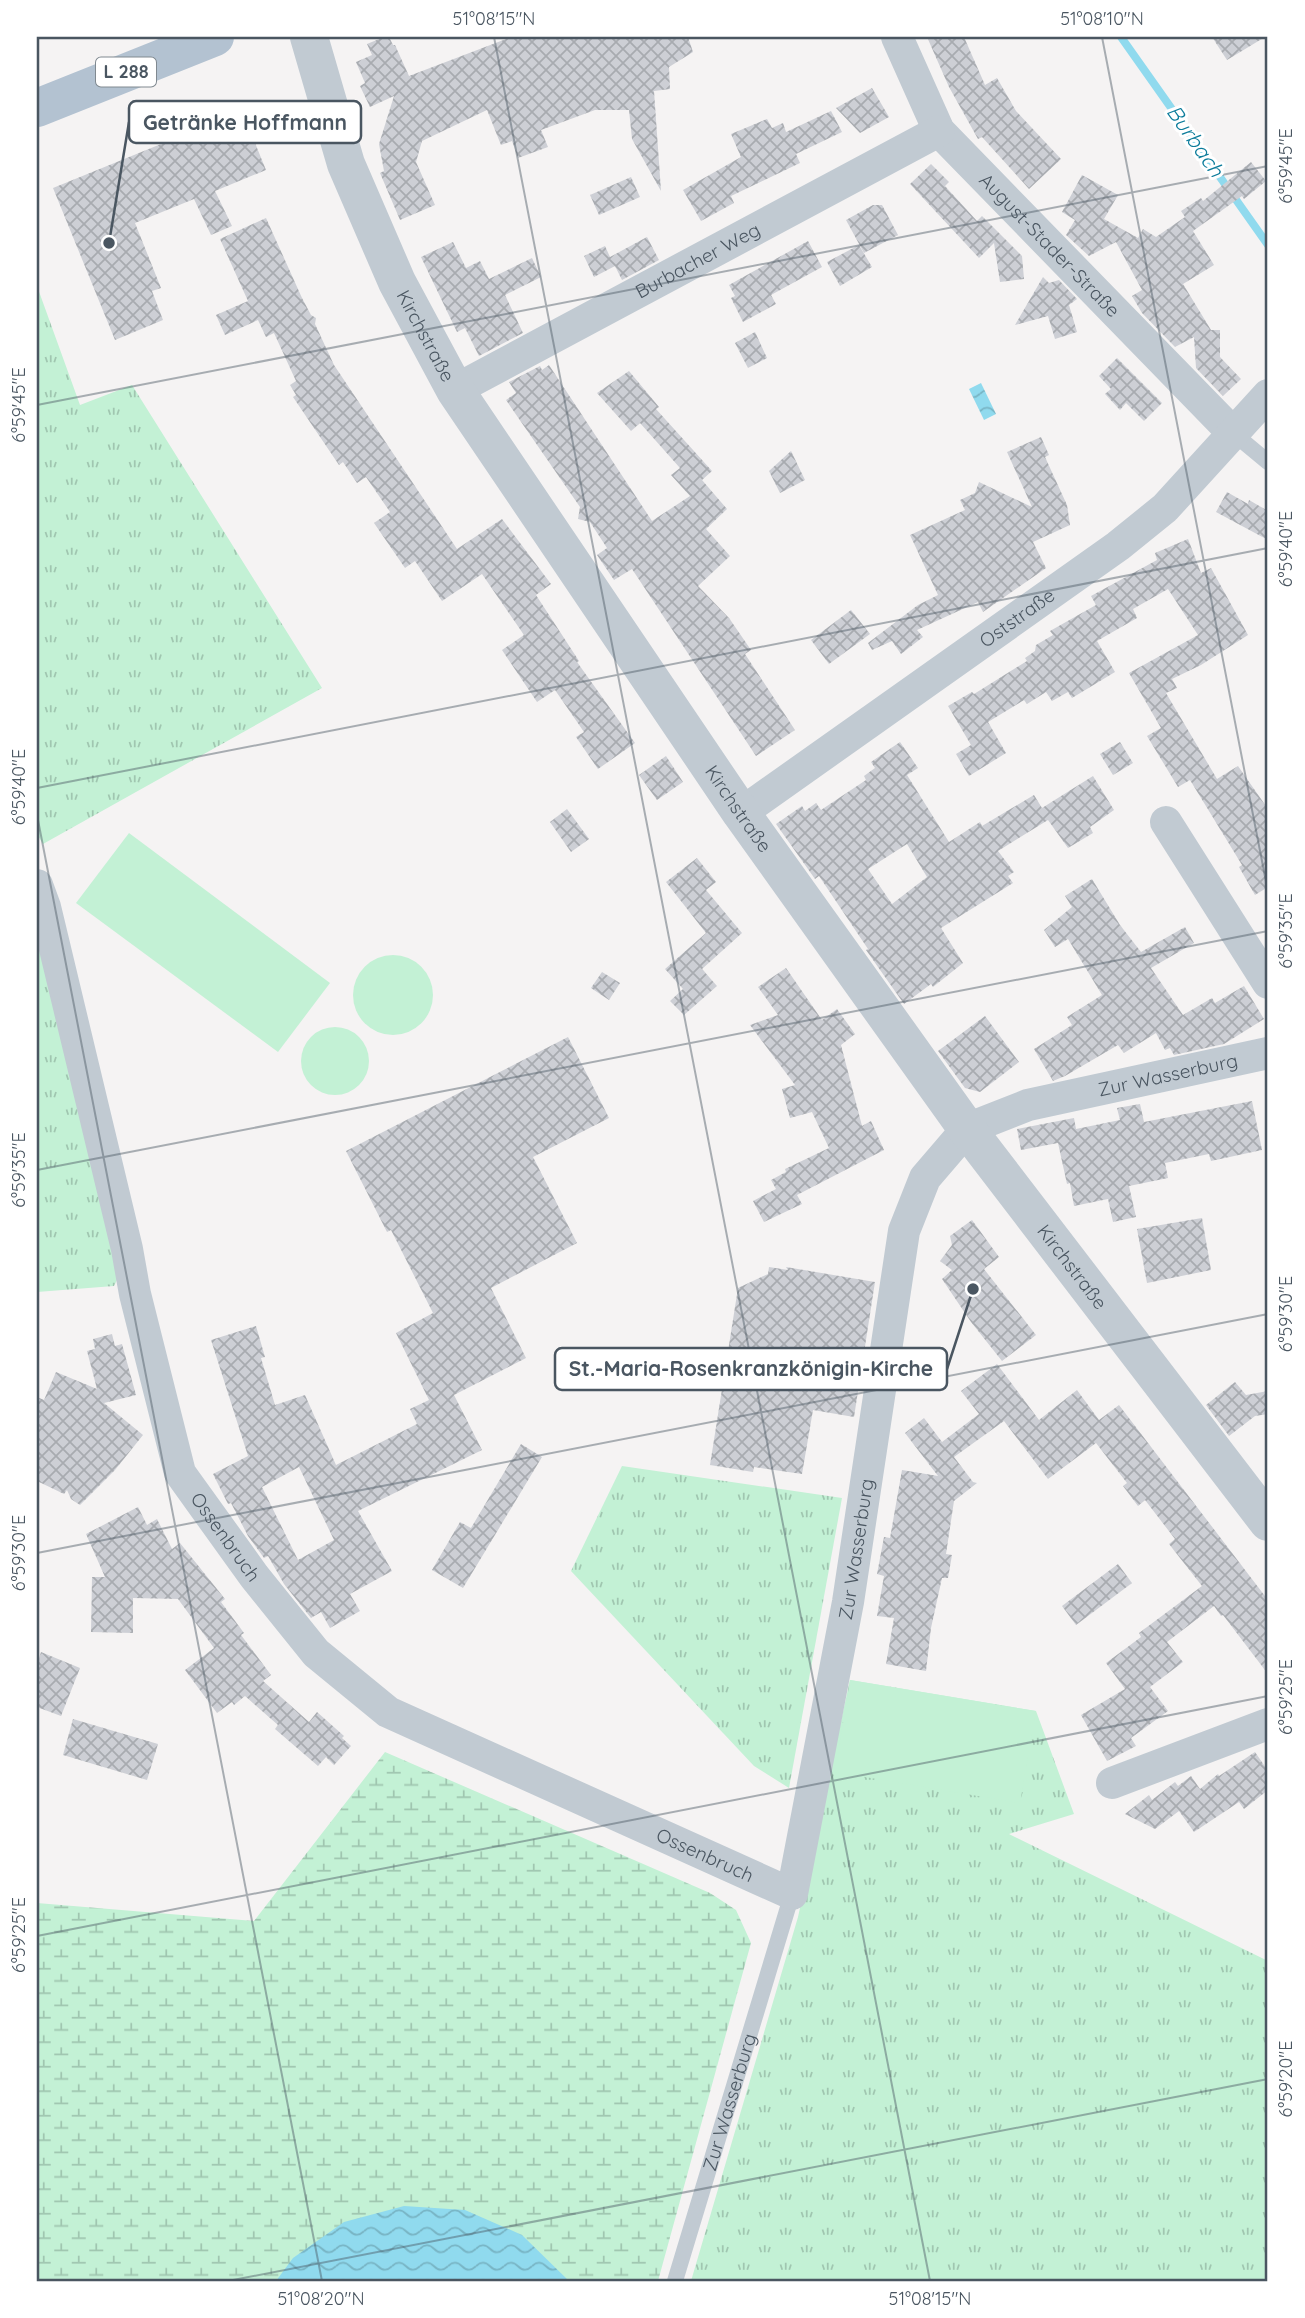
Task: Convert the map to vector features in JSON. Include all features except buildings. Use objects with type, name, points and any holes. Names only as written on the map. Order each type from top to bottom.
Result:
[{"type":"main road","name":"L 288","points":[[37,108],[215,37]]},
{"type":"street","name":"Kirchstraße","points":[[309,37],[346,164],[397,282],[456,390],[741,813],[967,1129],[1268,1522]]},
{"type":"street","name":"August-Stader-Straße","points":[[897,37],[939,131],[1233,433]]},
{"type":"street","name":"Burbacher Weg","points":[[456,390],[939,131]]},
{"type":"street","name":"Oststraße","points":[[741,813],[1118,546],[1165,508],[1268,395]]},
{"type":"street","points":[[1166,822],[1268,984]]},
{"type":"street","name":"Ossenbruch","points":[[37,886],[48,920],[127,1249],[135,1294],[180,1473],[254,1576],[316,1653],[388,1712],[792,1894]]},
{"type":"street","name":"Zur Wasserburg","points":[[792,1894],[848,1602],[904,1231],[925,1178],[967,1129],[1028,1105],[1268,1053]]},
{"type":"street","points":[[1112,1783],[1268,1724]]},
{"type":"lane","points":[[1233,433],[1268,462]]},
{"type":"lane","name":"Zur Wasserburg","points":[[675,2281],[792,1894]]},
{"type":"green space","points":[[37,286],[80,405],[132,385],[322,688],[43,844],[37,834]]},
{"type":"green space","points":[[129,833],[330,983],[278,1052],[76,903]]},
{"type":"green space","points":[[37,930],[123,1268],[114,1286],[37,1292]]},
{"type":"green space","points":[[385,955],[401,955],[422,966],[433,987],[433,1003],[422,1024],[401,1035],[385,1035],[371,1029],[359,1017],[353,1003],[353,987],[359,973],[371,961]]},
{"type":"green space","points":[[335,1027],[348,1030],[359,1037],[366,1048],[369,1061],[366,1074],[359,1085],[348,1092],[335,1095],[322,1092],[311,1085],[304,1074],[301,1061],[304,1048],[311,1037],[322,1030]]},
{"type":"green space","points":[[622,1466],[842,1498],[789,1788],[754,1766],[571,1571]]},
{"type":"green space","points":[[850,1680],[1036,1711],[1074,1814],[1009,1834],[1268,1961],[1268,2281],[691,2281],[798,1917]]},
{"type":"green space","points":[[850,1680],[1036,1711],[1020,1803],[835,1772]]},
{"type":"green space","points":[[385,1752],[710,1893],[736,1910],[751,1943],[658,2281],[37,2281],[37,1903],[254,1921]]},
{"type":"water","points":[[981,383],[996,414],[984,420],[969,389]]},
{"type":"water","points":[[404,2206],[465,2210],[522,2235],[569,2281],[276,2281],[293,2258],[344,2222]]},
{"type":"waterway","name":"Burbach","points":[[1121,37],[1268,245]]},
{"type":"place","name":"Getränke Hoffmann","points":[[109,243]]},
{"type":"place","name":"St.-Maria-Rosenkranzkönigin-Kirche","points":[[973,1289]]}]
